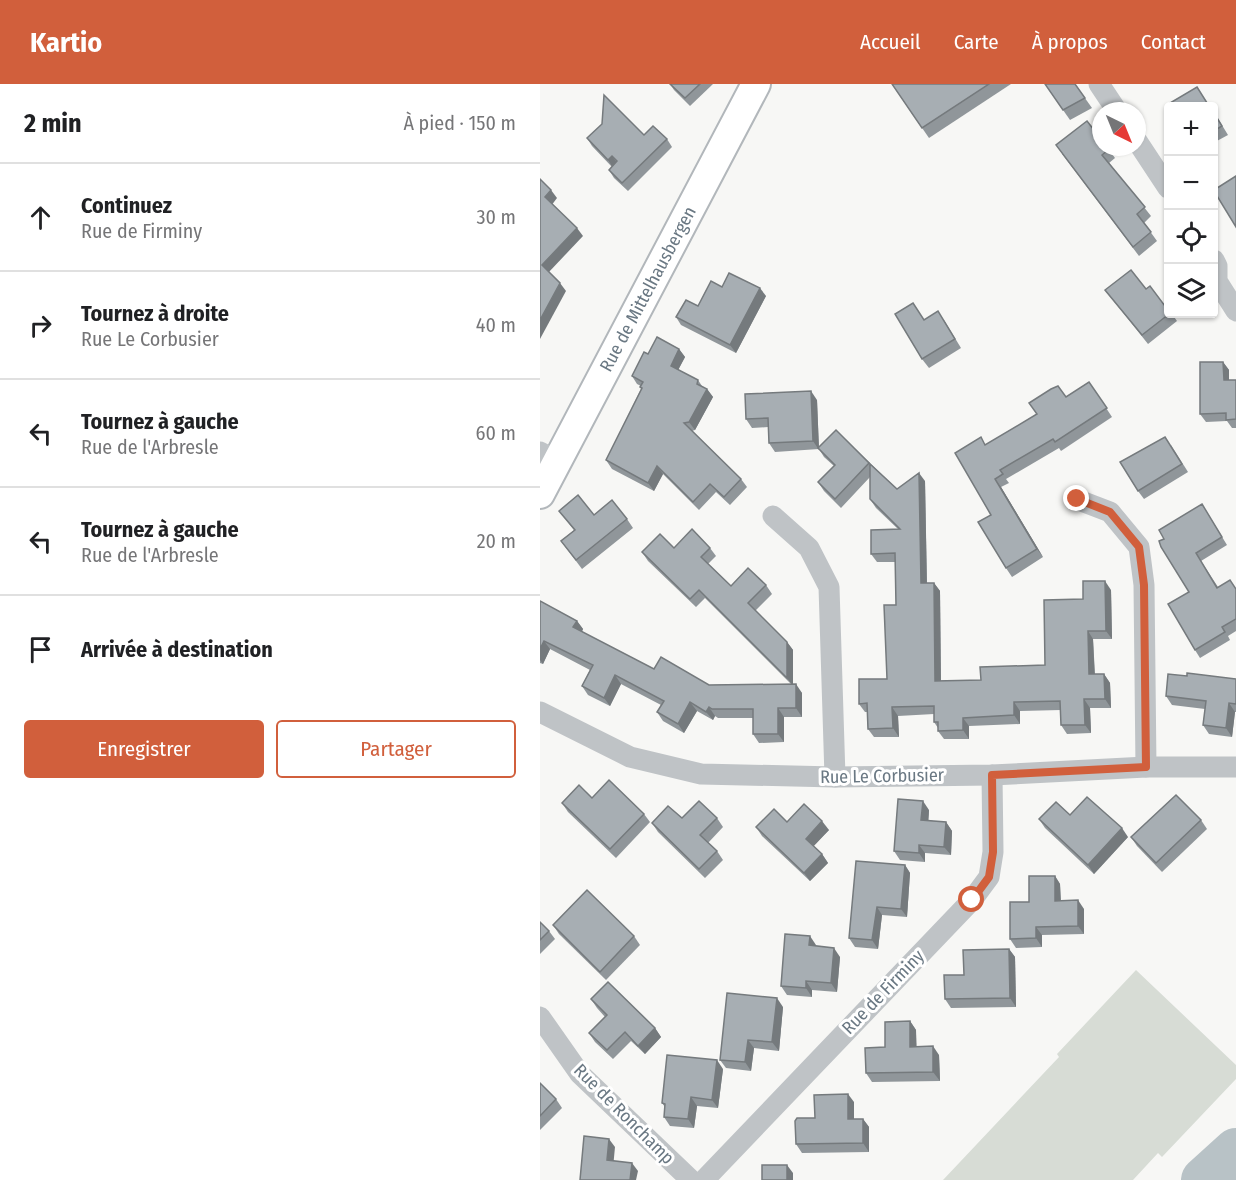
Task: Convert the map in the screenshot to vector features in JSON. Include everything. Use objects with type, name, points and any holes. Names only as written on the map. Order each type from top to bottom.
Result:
[{"type":"street","name":"Rue de Mittelhausbergen","points":[[540,494],[549,457],[756,84]]},
{"type":"street","points":[[1099,84],[1111,102]]},
{"type":"street","points":[[1146,155],[1164,182]]},
{"type":"street","points":[[1216,264],[1217,281],[1236,311]]},
{"type":"street","points":[[1077,499],[1110,512],[1139,547],[1144,585],[1146,767]]},
{"type":"street","points":[[772,516],[809,549],[830,587],[835,777]]},
{"type":"street","name":"Rue Le Corbusier","points":[[540,712],[630,757],[700,774],[835,777],[992,775],[1146,767],[1236,767]]},
{"type":"street","name":"Rue de Firminy","points":[[704,1180],[972,900],[989,877],[993,852],[992,775]]},
{"type":"street","name":"Rue de Ronchamp","points":[[540,1017],[580,1074],[691,1180]]},
{"type":"shaded area","points":[[1136,970],[1236,1065],[1236,1079],[1162,1157],[1158,1153],[1133,1180],[943,1180],[1059,1057],[1057,1054]]},
{"type":"building","points":[[670,84],[700,84],[685,98]]},
{"type":"building","points":[[892,84],[989,84],[922,128]]},
{"type":"building","points":[[1045,84],[1075,84],[1085,98],[1063,110]]},
{"type":"building","points":[[1197,87],[1206,102],[1172,102]]},
{"type":"building","points":[[604,95],[644,135],[653,126],[667,139],[622,183],[609,170],[617,161],[612,156],[608,160],[587,138],[602,124]]},
{"type":"building","points":[[1087,121],[1092,127],[1092,156],[1103,156],[1145,207],[1137,214],[1151,232],[1133,247],[1056,145]]},
{"type":"building","points":[[1236,176],[1236,227],[1218,198],[1218,187]]},
{"type":"building","points":[[540,179],[551,190],[545,197],[577,228],[542,265],[560,283],[540,320]]},
{"type":"building","points":[[1131,270],[1146,289],[1150,286],[1164,305],[1164,318],[1142,335],[1105,290]]},
{"type":"building","points":[[729,273],[760,288],[730,345],[676,317],[686,300],[698,306],[711,281],[722,287]]},
{"type":"building","points":[[913,303],[924,320],[938,311],[955,339],[922,359],[895,314]]},
{"type":"building","points":[[657,337],[679,349],[671,366],[698,380],[697,384],[707,389],[689,422],[684,423],[741,479],[724,497],[710,484],[693,502],[657,466],[648,483],[606,460],[642,388],[640,387],[643,382],[632,376],[644,352],[648,354]]},
{"type":"building","points":[[1200,362],[1223,362],[1224,380],[1236,380],[1236,419],[1226,420],[1226,413],[1200,414]]},
{"type":"building","points":[[1089,382],[1107,408],[1055,442],[1053,439],[1000,470],[1003,474],[995,479],[1037,549],[1006,568],[978,522],[991,515],[955,453],[981,437],[985,445],[1037,414],[1029,403],[1051,389],[1058,386],[1066,397]]},
{"type":"building","points":[[811,391],[813,441],[769,443],[768,418],[746,419],[745,394]]},
{"type":"building","points":[[836,430],[869,463],[835,499],[818,482],[835,465],[818,448]]},
{"type":"building","points":[[1165,437],[1182,464],[1138,491],[1120,462]]},
{"type":"building","points":[[870,464],[897,489],[919,473],[921,583],[934,583],[935,681],[981,680],[980,667],[1045,665],[1044,600],[1083,599],[1083,581],[1105,581],[1106,631],[1088,631],[1089,674],[1104,674],[1105,699],[1084,699],[1085,725],[1061,725],[1060,701],[1014,702],[1014,715],[963,718],[963,730],[938,731],[938,722],[934,722],[934,706],[892,707],[893,728],[868,729],[867,703],[859,704],[859,679],[887,679],[884,605],[896,605],[895,553],[871,554],[871,530],[900,529],[870,499]]},
{"type":"building","points":[[578,495],[594,515],[612,500],[627,519],[576,560],[561,541],[575,530],[559,511]]},
{"type":"building","points":[[1202,504],[1222,537],[1196,553],[1217,588],[1230,580],[1236,589],[1236,619],[1222,627],[1225,632],[1195,650],[1168,604],[1189,592],[1161,547],[1159,541],[1164,539],[1159,530]]},
{"type":"building","points":[[692,529],[710,548],[701,557],[731,586],[748,568],[766,585],[748,603],[787,642],[787,678],[699,590],[690,599],[642,552],[660,534],[674,548]]},
{"type":"building","points":[[540,601],[577,621],[573,627],[654,669],[661,657],[709,685],[796,684],[796,708],[778,708],[778,734],[753,734],[753,709],[712,709],[709,707],[706,712],[690,702],[678,724],[657,712],[664,701],[615,675],[604,698],[582,686],[593,665],[544,641],[540,649]]},
{"type":"building","points":[[1187,673],[1236,679],[1236,704],[1229,703],[1226,728],[1203,725],[1206,701],[1166,696],[1168,674],[1187,676]]},
{"type":"building","points":[[609,780],[644,814],[610,849],[562,803],[579,785],[592,798]]},
{"type":"building","points":[[1176,795],[1201,820],[1156,863],[1131,837]]},
{"type":"building","points":[[1087,797],[1122,828],[1088,865],[1039,819],[1056,802],[1070,815]]},
{"type":"building","points":[[898,799],[923,801],[921,820],[946,822],[944,847],[919,845],[919,853],[894,851]]},
{"type":"building","points":[[699,801],[717,818],[700,835],[717,851],[699,869],[652,823],[668,806],[682,818]]},
{"type":"building","points":[[804,804],[822,821],[806,839],[822,854],[804,873],[756,827],[774,809],[787,822]]},
{"type":"building","points":[[856,861],[905,865],[901,909],[877,907],[872,940],[849,938]]},
{"type":"building","points":[[1029,876],[1055,876],[1055,901],[1078,900],[1078,926],[1036,927],[1036,938],[1010,939],[1010,902],[1029,902]]},
{"type":"building","points":[[587,890],[634,936],[600,972],[553,925]]},
{"type":"building","points":[[540,922],[549,931],[540,940]]},
{"type":"building","points":[[785,934],[810,936],[809,945],[834,948],[831,983],[806,981],[806,988],[781,986]]},
{"type":"building","points":[[1009,949],[1010,998],[945,999],[944,975],[964,975],[963,950]]},
{"type":"building","points":[[608,982],[655,1028],[638,1046],[625,1032],[607,1050],[589,1033],[607,1015],[591,999]]},
{"type":"building","points":[[727,993],[777,998],[772,1042],[748,1040],[745,1062],[720,1060]]},
{"type":"building","points":[[910,1021],[910,1047],[933,1046],[933,1072],[866,1073],[865,1048],[885,1047],[885,1022]]},
{"type":"building","points":[[667,1055],[717,1060],[712,1100],[691,1097],[688,1119],[664,1117],[665,1104],[662,1103]]},
{"type":"building","points":[[540,1083],[556,1099],[540,1116]]},
{"type":"building","points":[[848,1094],[848,1119],[863,1119],[863,1143],[796,1144],[795,1121],[797,1118],[815,1118],[814,1095]]},
{"type":"building","points":[[584,1136],[609,1139],[607,1160],[632,1163],[630,1180],[580,1180]]},
{"type":"building","points":[[762,1165],[787,1165],[787,1180],[762,1180]]},
{"type":"waterway","points":[[1204,1180],[1236,1151]]},
{"type":"route","points":[[972,900],[989,877],[993,852],[992,775],[1146,767],[1144,585],[1139,547],[1110,512],[1077,499]]}]
